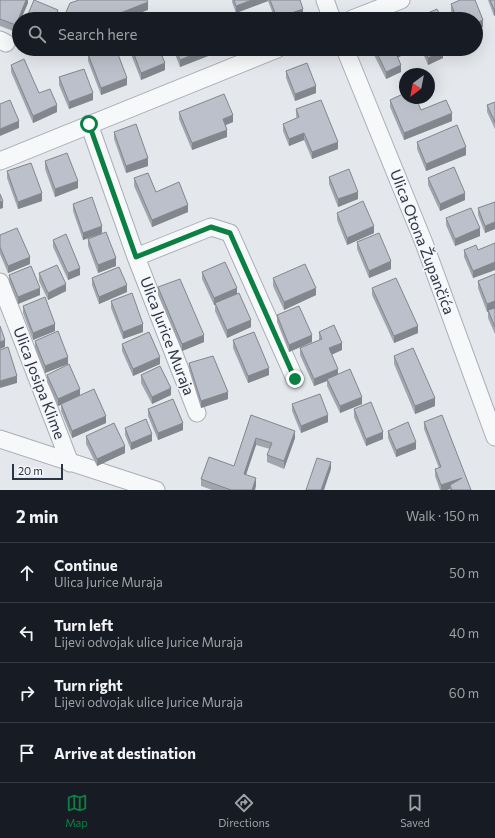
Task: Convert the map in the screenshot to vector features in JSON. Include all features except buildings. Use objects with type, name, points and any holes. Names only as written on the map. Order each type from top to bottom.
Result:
[{"type":"street","points":[[325,0],[329,12]]},
{"type":"street","points":[[370,12],[401,0]]},
{"type":"street","points":[[0,161],[259,56]]},
{"type":"street","name":"Ulica Otona Župančića","points":[[348,56],[424,243],[495,437]]},
{"type":"street","name":"Ulica Jurice Muraja","points":[[89,124],[136,257],[197,413]]},
{"type":"street","points":[[136,257],[211,227],[230,233],[295,379]]},
{"type":"street","name":"Ulica Josipa Klime","points":[[0,282],[70,463]]},
{"type":"street","points":[[0,439],[156,490]]},
{"type":"route","points":[[89,124],[136,257],[211,227],[230,233],[295,379]]}]
